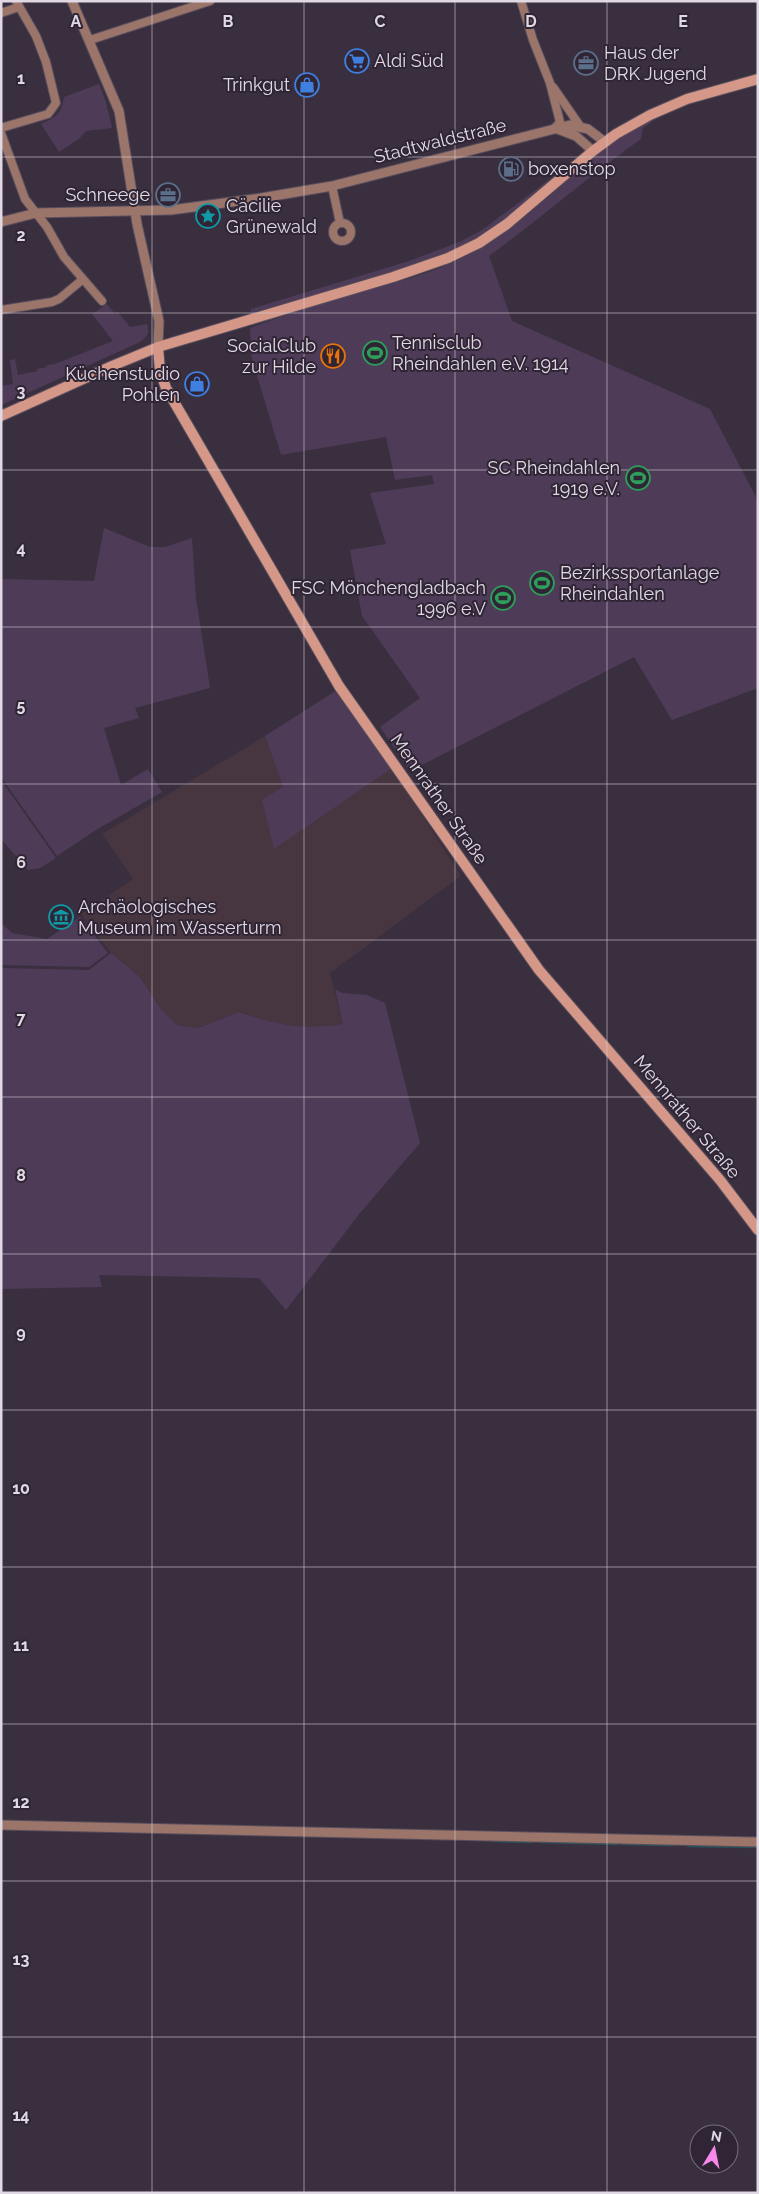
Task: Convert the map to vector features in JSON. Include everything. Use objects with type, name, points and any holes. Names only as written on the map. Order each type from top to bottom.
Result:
[{"type":"main road","points":[[1,416],[158,347],[393,277],[448,258],[480,243],[507,224],[593,151],[650,115],[674,104],[709,92],[758,79]]},
{"type":"main road","name":"Mennrather Straße","points":[[158,347],[160,370],[166,388],[339,686],[539,970],[720,1180],[758,1230]]},
{"type":"street","points":[[72,1],[119,111],[135,211],[159,321],[158,347]]},
{"type":"street","points":[[90,40],[210,1]]},
{"type":"street","points":[[521,1],[533,40],[550,83],[560,122],[555,128],[576,136],[593,151]]},
{"type":"street","points":[[1,12],[18,4],[36,36],[46,62],[56,103],[48,114],[1,128]]},
{"type":"street","points":[[550,83],[580,126],[605,142]]},
{"type":"street","name":"Stadtwaldstraße","points":[[1,222],[36,213],[171,210],[261,198],[332,186],[555,128],[570,125],[580,126]]},
{"type":"street","points":[[1,133],[25,199],[64,257],[102,302]]},
{"type":"street","points":[[332,186],[340,223]]},
{"type":"street","points":[[1,310],[52,302],[82,280]]},
{"type":"street","points":[[1,1825],[758,1842]]},
{"type":"shaded area","points":[[99,84],[106,102],[112,128],[86,131],[80,138],[59,152],[41,124],[51,119],[60,111],[64,97]]},
{"type":"shaded area","points":[[659,117],[643,128],[641,139],[489,256],[512,321],[710,409],[758,501],[758,688],[672,720],[634,657],[410,771],[380,727],[420,698],[362,616],[350,550],[386,544],[370,493],[434,484],[432,475],[395,480],[386,437],[281,455],[252,359],[250,328],[320,304],[412,278],[476,251],[512,227],[613,143]]},
{"type":"shaded area","points":[[574,161],[514,213],[488,231],[461,246],[432,259],[387,274],[251,313],[251,309],[409,261],[459,242],[482,230]]},
{"type":"shaded area","points":[[107,304],[115,314],[118,312],[130,327],[147,324],[148,332],[146,336],[140,342],[1,405],[1,386],[13,384],[10,360],[15,359],[18,375],[37,371],[37,369],[47,367],[46,365],[55,364],[113,341],[92,314]]},
{"type":"shaded area","points":[[104,528],[150,547],[165,547],[192,538],[196,598],[210,688],[135,708],[139,718],[104,728],[121,785],[148,769],[162,792],[96,830],[57,856],[1,777],[1,579],[94,581]]},
{"type":"shaded area","points":[[337,690],[392,768],[274,849],[262,800],[283,787],[265,736]]},
{"type":"shaded area","points":[[265,736],[283,787],[391,766],[461,876],[330,973],[343,1024],[318,1028],[270,1023],[239,1012],[198,1028],[177,1025],[160,1008],[140,977],[111,953],[81,914],[133,879],[102,834]]},
{"type":"shaded area","points":[[1,780],[56,858],[40,868],[28,870],[1,839]]},
{"type":"shaded area","points":[[80,917],[108,953],[89,967],[1,965],[1,923],[12,933],[47,939]]},
{"type":"shaded area","points":[[111,953],[140,977],[160,1008],[177,1025],[198,1028],[239,1012],[290,1025],[329,1026],[343,1024],[335,989],[342,993],[367,995],[385,1003],[420,1143],[360,1213],[286,1310],[259,1278],[99,1275],[102,1287],[1,1289],[1,968],[89,970]]},
{"type":"waterway","points":[[493,1841],[531,1842]]},
{"type":"waterway","points":[[541,1842],[617,1844]]},
{"type":"waterway","points":[[623,1844],[673,1845]]},
{"type":"waterway","points":[[688,1846],[758,1847]]},
{"type":"place","name":"Aldi Süd","points":[[357,61]]},
{"type":"place","name":"Haus der DRK Jugend","points":[[586,63]]},
{"type":"place","name":"Trinkgut","points":[[307,85]]},
{"type":"place","name":"boxenstop","points":[[511,169]]},
{"type":"place","name":"Schneege","points":[[168,195]]},
{"type":"place","name":"Cäcilie Grünewald","points":[[208,216]]},
{"type":"place","name":"Tennisclub Rheindahlen e.V. 1914","points":[[375,353]]},
{"type":"place","name":"SocialClub zur Hilde","points":[[333,356]]},
{"type":"place","name":"Küchenstudio Pohlen","points":[[197,384]]},
{"type":"place","name":"SC Rheindahlen 1919 e.V.","points":[[638,478]]},
{"type":"place","name":"Bezirkssportanlage Rheindahlen","points":[[542,583]]},
{"type":"place","name":"FSC Mönchengladbach 1996 e.V","points":[[503,598]]},
{"type":"place","name":"Archäologisches Museum im Wasserturm","points":[[61,917]]}]
